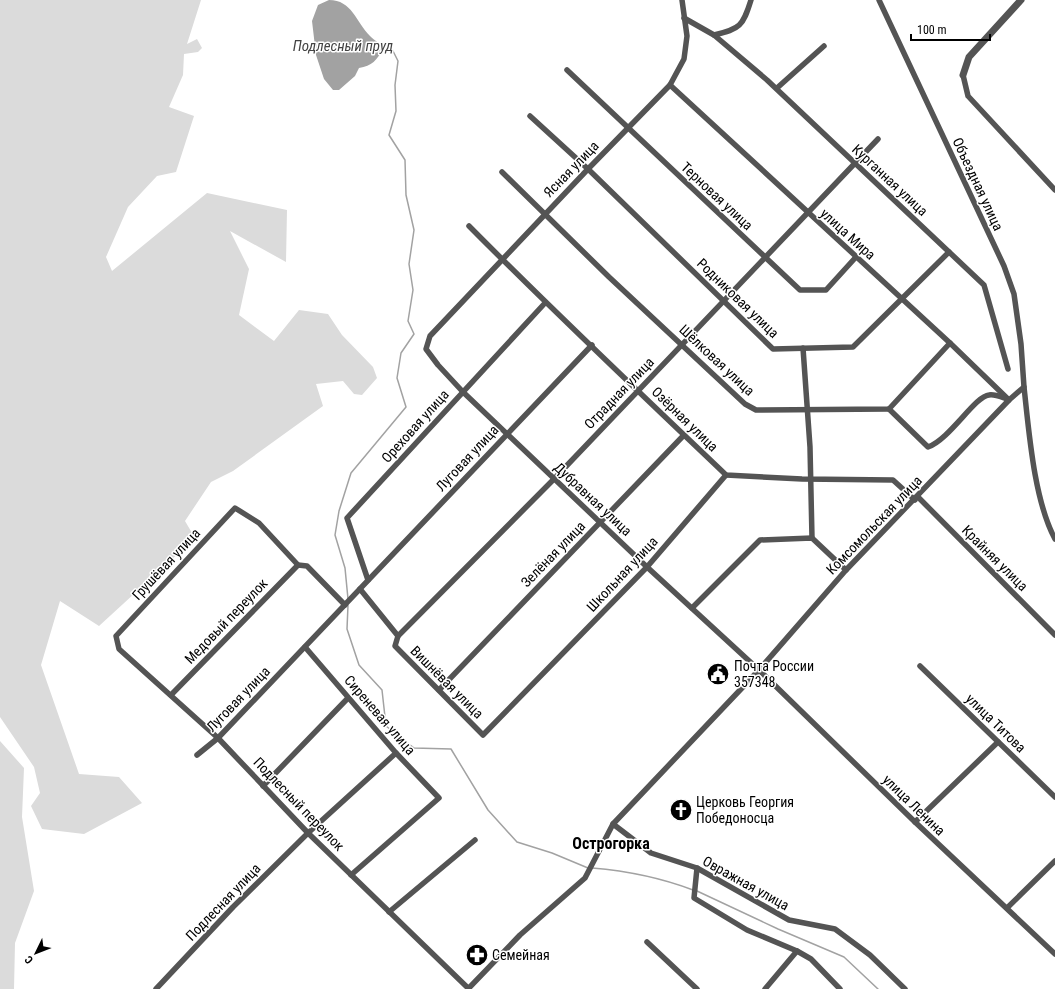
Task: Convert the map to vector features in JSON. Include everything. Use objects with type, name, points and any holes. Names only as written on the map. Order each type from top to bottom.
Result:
[{"type":"street","name":"Ясная улица","points":[[430,336],[503,261],[546,213],[628,127],[670,85],[684,59],[687,36],[682,0]]},
{"type":"street","points":[[714,35],[733,30],[745,19],[751,0]]},
{"type":"street","name":"Объездная улица","points":[[879,0],[1006,273],[1014,294],[1021,344],[1024,387],[1040,501],[1048,525],[1055,539]]},
{"type":"street","points":[[1021,0],[969,57],[963,75],[968,96],[1055,190]]},
{"type":"street","name":"Курганная улица","points":[[684,18],[714,35],[777,88],[854,164],[984,285],[1008,369]]},
{"type":"street","points":[[777,88],[824,46]]},
{"type":"street","name":"Терновая улица","points":[[567,70],[800,290],[826,290],[856,257]]},
{"type":"street","name":"улица Мира","points":[[670,85],[807,213],[950,343],[1009,400]]},
{"type":"street","name":"Родниковая улица","points":[[530,116],[588,169],[773,349],[853,347],[949,252]]},
{"type":"street","name":"Отрадная улица","points":[[398,636],[554,479],[878,139]]},
{"type":"street","name":"Шёлковая улица","points":[[502,172],[546,213],[609,276],[746,404],[756,410],[888,409]]},
{"type":"street","name":"Озёрная улица","points":[[469,226],[544,303],[592,345],[637,391],[726,475]]},
{"type":"street","name":"Ореховая улица","points":[[368,580],[347,518],[544,303]]},
{"type":"street","name":"Дубравная улица","points":[[430,336],[426,349],[463,392],[646,567],[759,670]]},
{"type":"street","points":[[950,343],[888,409],[928,447],[937,444],[949,433],[980,399],[987,395],[1009,400]]},
{"type":"street","name":"Луговая улица","points":[[197,756],[218,738],[592,345]]},
{"type":"street","points":[[803,348],[810,447],[812,538],[846,570]]},
{"type":"street","name":"Комсомольская улица","points":[[469,989],[520,935],[585,878],[613,824],[759,670],[846,570],[916,499],[1009,400],[1024,387]]},
{"type":"street","name":"Зелёная улица","points":[[439,690],[684,435]]},
{"type":"street","points":[[726,475],[810,479],[893,480],[916,499]]},
{"type":"street","name":"Школьная улица","points":[[533,685],[646,567],[726,475]]},
{"type":"street","name":"Крайняя улица","points":[[916,499],[1055,635]]},
{"type":"street","name":"Грушёвая улица","points":[[116,636],[235,508],[259,523],[298,565]]},
{"type":"street","points":[[692,608],[760,540],[812,538]]},
{"type":"street","points":[[298,565],[307,566],[345,605]]},
{"type":"street","name":"Медовый переулок","points":[[171,695],[298,565]]},
{"type":"street","name":"Вишнёвая улица","points":[[360,589],[398,636],[394,646],[483,735],[533,685]]},
{"type":"street","name":"Подлесный переулок","points":[[116,636],[119,648],[218,738],[308,833],[469,989]]},
{"type":"street","name":"Сиреневая улица","points":[[305,647],[396,753],[439,798],[351,875]]},
{"type":"street","name":"улица Титова","points":[[920,666],[1055,797]]},
{"type":"street","name":"улица Ленина","points":[[759,670],[915,822],[1055,954]]},
{"type":"street","points":[[263,786],[348,698]]},
{"type":"street","points":[[915,822],[998,742]]},
{"type":"street","name":"Подлесная улица","points":[[156,989],[233,908],[308,833],[396,753]]},
{"type":"street","name":"Овражная улица","points":[[613,824],[651,853],[697,868],[789,920],[835,929],[870,955],[905,989]]},
{"type":"street","points":[[389,912],[475,840]]},
{"type":"street","points":[[1007,908],[1055,861]]},
{"type":"street","points":[[697,868],[694,898],[747,930],[812,959],[840,989]]},
{"type":"street","points":[[647,942],[698,989]]},
{"type":"street","points":[[765,989],[797,951]]},
{"type":"shaded area","points":[[0,0],[201,0],[187,44],[197,39],[202,48],[198,52],[184,54],[183,75],[169,107],[194,116],[176,172],[157,176],[128,207],[106,257],[112,271],[207,193],[287,210],[286,262],[230,231],[249,269],[239,315],[274,341],[299,310],[328,314],[342,335],[373,367],[377,378],[362,395],[354,394],[343,381],[316,384],[323,406],[233,471],[211,482],[185,521],[195,538],[99,626],[60,601],[41,665],[79,774],[119,777],[142,803],[84,834],[42,829],[31,806],[40,793],[34,767],[0,717]]},
{"type":"shaded area","points":[[0,741],[24,768],[22,817],[34,891],[15,943],[14,989],[0,989]]},
{"type":"water","name":"Подлесный пруд","points":[[329,0],[337,1],[348,8],[370,36],[383,49],[374,62],[359,68],[355,76],[339,90],[333,90],[324,79],[316,55],[312,21],[318,5]]},
{"type":"waterway","points":[[348,599],[345,568],[335,535],[339,511],[351,473],[406,407],[397,378],[401,353],[414,334],[408,321],[413,290],[409,264],[414,230],[406,195],[405,160],[389,135],[396,111],[395,85],[398,61],[391,47],[382,47]]},
{"type":"waterway","points":[[348,605],[347,629],[359,665],[382,690],[386,726],[414,748],[451,749],[488,810],[517,842],[552,853],[588,868]]},
{"type":"waterway","points":[[592,868],[643,875],[693,890]]},
{"type":"waterway","points":[[697,891],[778,929],[844,957],[878,989]]},
{"type":"place","name":"Почта России 357348","points":[[718,674]]},
{"type":"place","name":"Церковь Георгия Победоносца","points":[[681,810]]},
{"type":"place","name":"Семейная","points":[[477,955]]},
{"type":"district","name":"Острогорка","points":[[611,843]]}]
